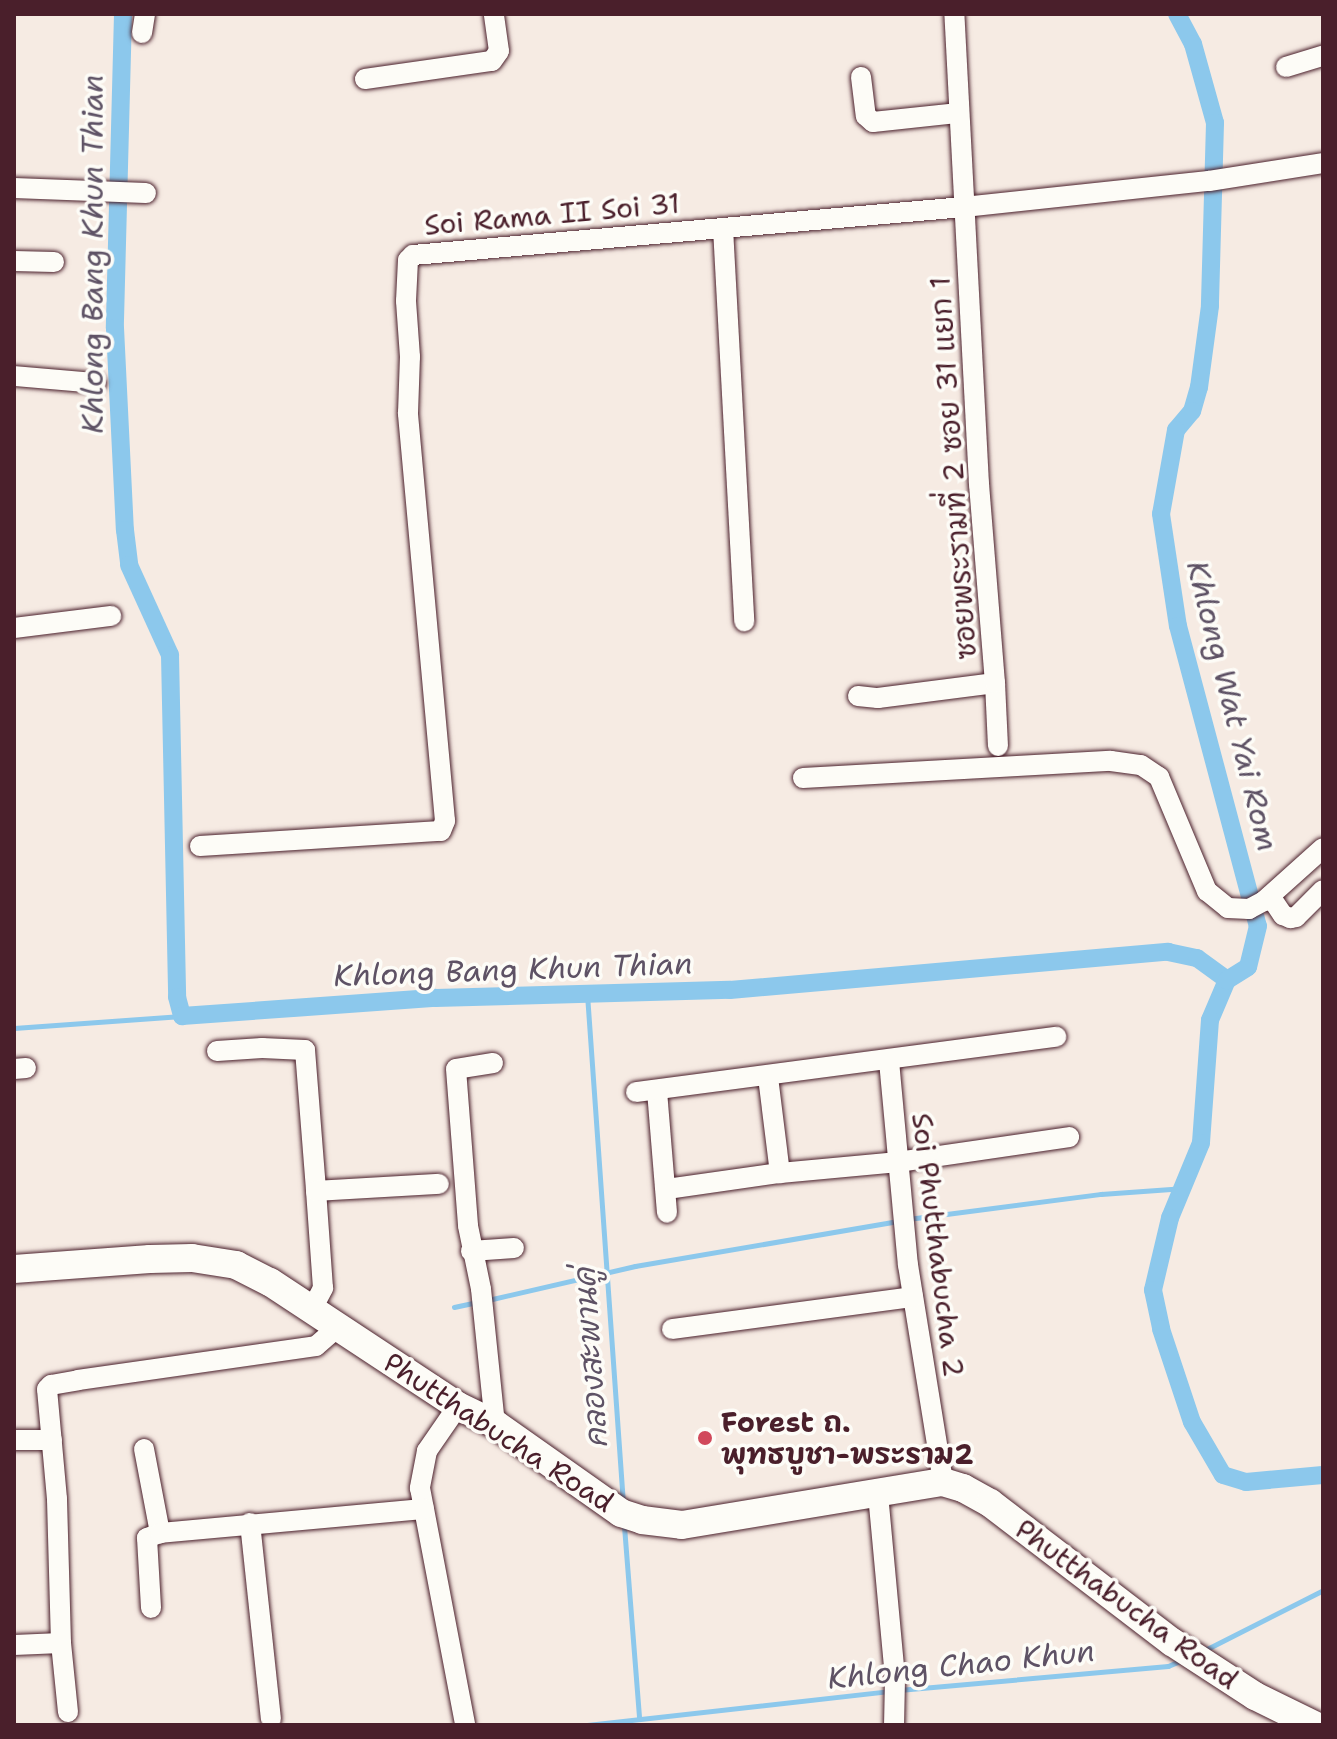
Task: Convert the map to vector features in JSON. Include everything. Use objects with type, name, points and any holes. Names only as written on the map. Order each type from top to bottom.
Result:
[{"type":"main road","name":"Phutthabucha Road","points":[[14,1269],[192,1258],[236,1265],[339,1326],[458,1406],[495,1424],[631,1516],[682,1525],[943,1482],[990,1503],[1172,1642],[1301,1722]]},
{"type":"street","points":[[365,79],[492,61],[499,51],[494,14]]},
{"type":"street","name":"ซอยพระรามที่ 2 ซอย 31 แยก 1","points":[[858,696],[878,698],[995,683],[979,484],[954,14]]},
{"type":"street","points":[[1286,67],[1323,56]]},
{"type":"street","points":[[861,77],[866,116],[873,122],[957,113]]},
{"type":"street","name":"Soi Rama II Soi 31","points":[[200,846],[441,831],[445,821],[408,413],[410,357],[406,301],[410,257],[964,207],[1218,180],[1323,163]]},
{"type":"street","points":[[14,188],[142,193]]},
{"type":"street","points":[[723,228],[744,621]]},
{"type":"street","points":[[14,261],[54,262]]},
{"type":"street","points":[[14,376],[96,383]]},
{"type":"street","points":[[14,628],[111,616]]},
{"type":"street","points":[[995,683],[998,746]]},
{"type":"street","points":[[803,778],[1111,761],[1141,765],[1159,777],[1207,891],[1228,908],[1249,909],[1267,898],[1323,848]]},
{"type":"street","points":[[1267,898],[1290,918],[1296,917],[1323,890]]},
{"type":"street","points":[[636,1092],[1056,1037]]},
{"type":"street","points":[[217,1051],[262,1048],[305,1050],[323,1288],[312,1309]]},
{"type":"street","name":"Soi Phutthabucha 2","points":[[889,1061],[913,1297],[943,1482]]},
{"type":"street","points":[[493,1063],[456,1069],[471,1251],[481,1289],[495,1424]]},
{"type":"street","points":[[768,1077],[780,1173]]},
{"type":"street","points":[[657,1091],[667,1213]]},
{"type":"street","points":[[667,1189],[780,1173],[898,1162],[1069,1137]]},
{"type":"street","points":[[316,1191],[439,1184]]},
{"type":"street","points":[[471,1251],[514,1248]]},
{"type":"street","points":[[672,1329],[913,1297]]},
{"type":"street","points":[[68,1712],[61,1643],[57,1499],[47,1389],[51,1385],[316,1346],[339,1326]]},
{"type":"street","points":[[458,1406],[427,1451],[420,1488],[465,1725]]},
{"type":"street","points":[[14,1440],[52,1440]]},
{"type":"street","points":[[144,1449],[160,1533]]},
{"type":"street","points":[[878,1494],[895,1679],[894,1715]]},
{"type":"street","points":[[151,1608],[147,1538],[160,1533],[424,1509]]},
{"type":"street","points":[[250,1523],[271,1719]]},
{"type":"street","points":[[14,1645],[61,1643]]},
{"type":"waterway","name":"Khlong Bang Khun Thian","points":[[123,14],[115,328],[125,530],[129,565],[170,655],[177,997],[182,1016],[435,998],[730,990],[1168,952],[1197,958],[1227,980],[1210,1020],[1201,1143],[1170,1218],[1153,1290],[1161,1329],[1192,1422],[1223,1475],[1246,1482],[1323,1475]]},
{"type":"waterway","name":"Khlong Wat Yai Rom","points":[[1177,14],[1193,44],[1215,123],[1210,306],[1199,387],[1192,411],[1176,430],[1161,514],[1178,626],[1258,926],[1248,967],[1227,980]]},
{"type":"waterway","name":"คลองสะพานคู่","points":[[587,994],[623,1504]]},
{"type":"waterway","points":[[14,1028],[182,1016]]},
{"type":"waterway","points":[[908,1219],[1101,1194],[1185,1188]]},
{"type":"waterway","points":[[488,1300],[635,1266],[898,1221]]},
{"type":"waterway","points":[[454,1307],[478,1302]]},
{"type":"waterway","name":"คลองสะพานคู่","points":[[624,1526],[639,1718]]},
{"type":"waterway","name":"Khlong Chao Khun","points":[[1203,1651],[1323,1590]]},
{"type":"waterway","name":"Khlong Chao Khun","points":[[899,1690],[1168,1666],[1182,1660]]},
{"type":"waterway","name":"Khlong Chao Khun","points":[[587,1725],[889,1691]]},
{"type":"place","name":"Forest ถ. พุทธบูชา-พระราม2","points":[[705,1438]]}]
